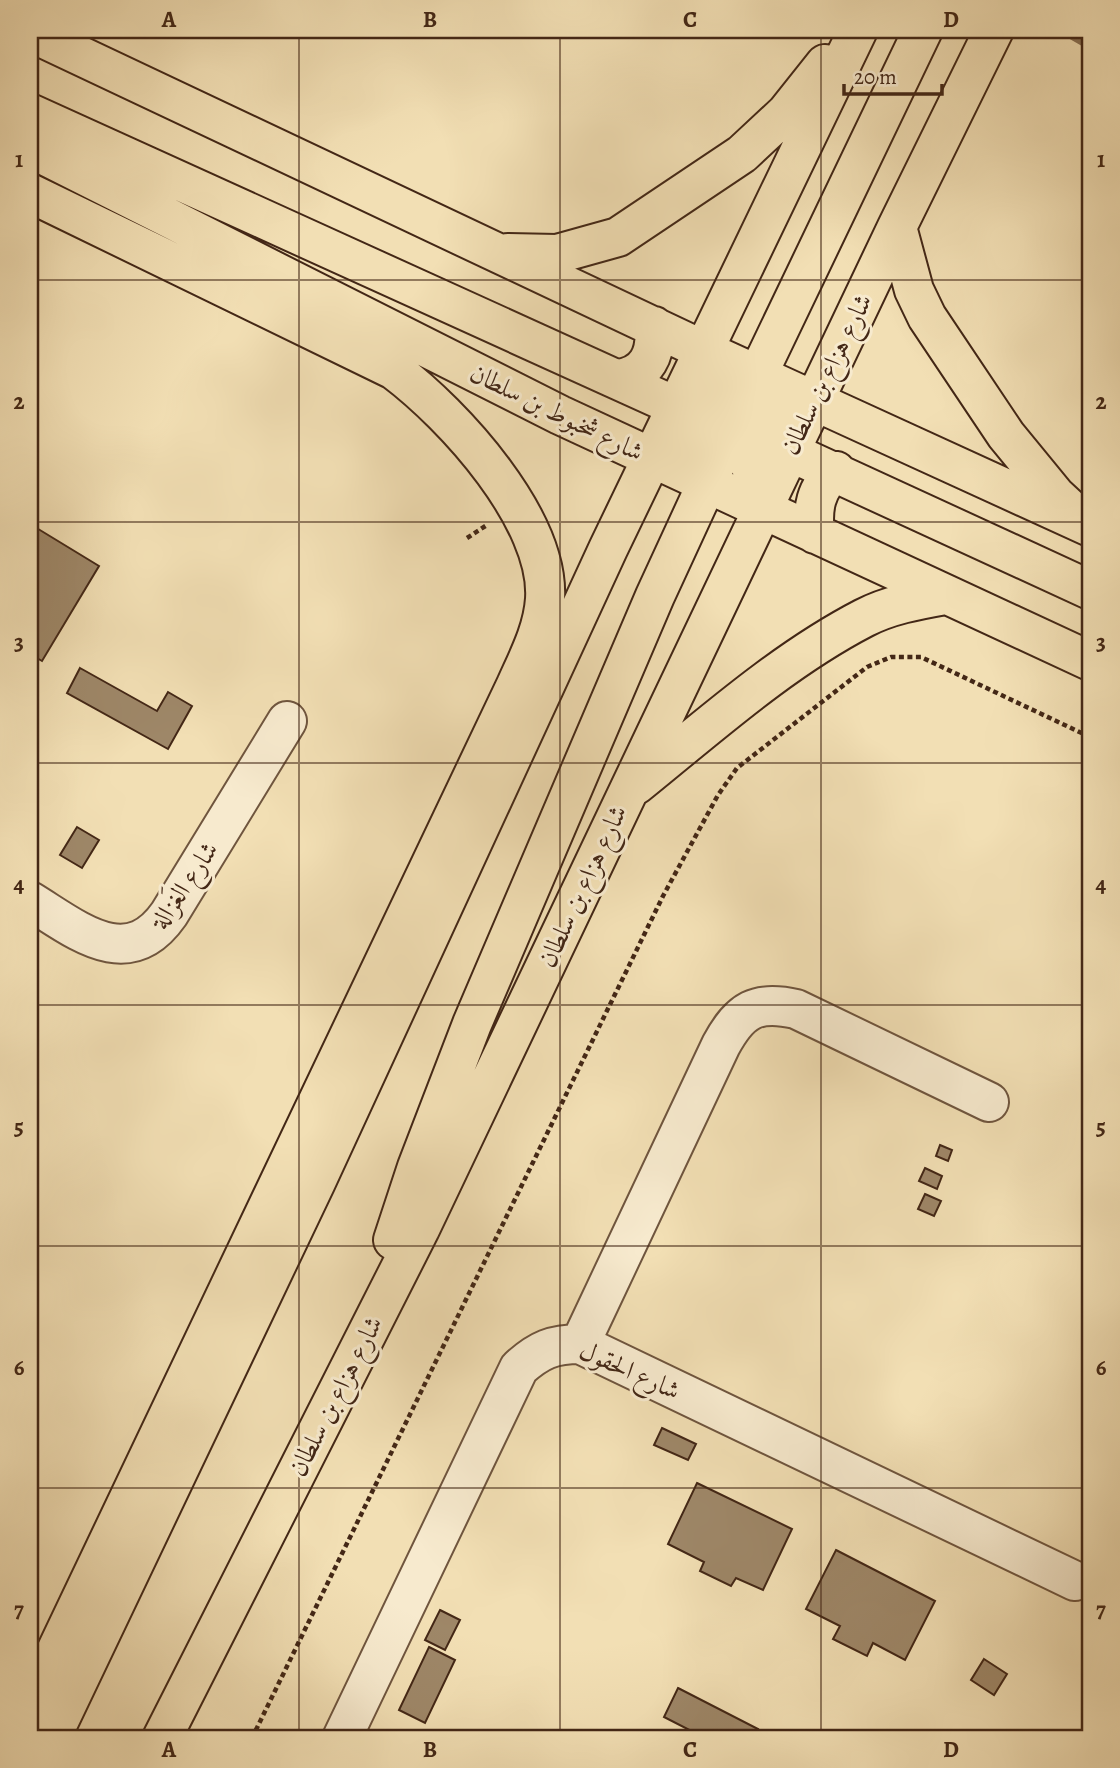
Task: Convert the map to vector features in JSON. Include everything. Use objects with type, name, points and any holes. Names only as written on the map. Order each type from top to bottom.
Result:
[{"type":"main road","points":[[494,252],[557,254],[588,248],[618,237],[660,211],[719,172],[764,135],[786,113],[852,30]]},
{"type":"main road","points":[[51,1738],[310,1194],[627,509],[858,30]]},
{"type":"main road","points":[[383,1303],[395,1226],[483,999],[684,533],[735,432],[781,322],[922,31]]},
{"type":"main road","points":[[30,32],[703,350],[1090,527]]},
{"type":"main road","name":"شارع هزاع بن سلطان","points":[[167,1735],[383,1303],[761,509],[987,44]]},
{"type":"main road","points":[[30,113],[676,407],[836,471],[1078,585]]},
{"type":"main road","name":"شارع شخبوط بن سلطان","points":[[30,148],[560,415],[1090,661]]},
{"type":"main road","points":[[30,193],[394,370],[432,399],[466,438],[517,506],[540,556],[545,598],[542,622],[516,685],[30,1706]]},
{"type":"main road","points":[[897,227],[914,290],[927,317],[1030,467],[1056,496],[1090,527]]},
{"type":"main road","points":[[781,322],[802,339],[828,347],[840,346]]},
{"type":"main road","points":[[618,379],[630,378],[649,363],[654,352],[654,326]]},
{"type":"main road","points":[[703,350],[719,386],[761,509]]},
{"type":"main road","points":[[652,458],[685,445],[783,418],[814,400]]},
{"type":"main road","points":[[815,534],[816,498],[827,478],[836,471]]},
{"type":"main road","points":[[627,509],[646,502],[666,506],[675,513],[684,533]]},
{"type":"main road","points":[[626,793],[807,652],[865,618],[902,603],[945,595]]},
{"type":"street","name":"شارع الغَزالة","points":[[30,901],[99,941],[131,944],[147,938],[160,928],[287,721]]},
{"type":"street","points":[[580,1344],[720,1045],[731,1026],[749,1010],[772,1004],[796,1009],[989,1102]]},
{"type":"street","name":"شارع الحقول","points":[[342,1738],[519,1368],[536,1353],[557,1344],[580,1344],[1075,1581]]},
{"type":"path","points":[[252,1738],[663,896],[727,781],[748,758],[837,689],[867,667],[891,657],[914,656],[936,663],[1090,737]]},
{"type":"building","points":[[30,524],[99,566],[42,661],[30,654]]},
{"type":"building","points":[[80,668],[157,711],[168,692],[192,706],[168,749],[67,693]]},
{"type":"building","points":[[77,827],[99,840],[82,868],[60,855]]},
{"type":"building","points":[[940,1145],[952,1150],[948,1161],[936,1156]]},
{"type":"building","points":[[925,1168],[942,1176],[937,1189],[919,1181]]},
{"type":"building","points":[[925,1194],[941,1201],[934,1216],[918,1209]]},
{"type":"building","points":[[662,1428],[696,1444],[688,1460],[654,1445]]},
{"type":"building","points":[[697,1483],[792,1529],[763,1590],[736,1578],[731,1586],[700,1571],[704,1562],[668,1544]]},
{"type":"building","points":[[836,1550],[935,1601],[905,1660],[873,1643],[867,1656],[833,1639],[840,1626],[806,1609]]},
{"type":"building","points":[[440,1610],[460,1620],[445,1650],[425,1640]]},
{"type":"building","points":[[429,1647],[455,1660],[425,1723],[399,1710]]},
{"type":"building","points":[[984,1659],[1007,1674],[994,1695],[971,1680]]},
{"type":"building","points":[[678,1688],[758,1729],[754,1738],[705,1738],[664,1717]]},
{"type":"waterway","points":[[1064,30],[1090,45]]}]
